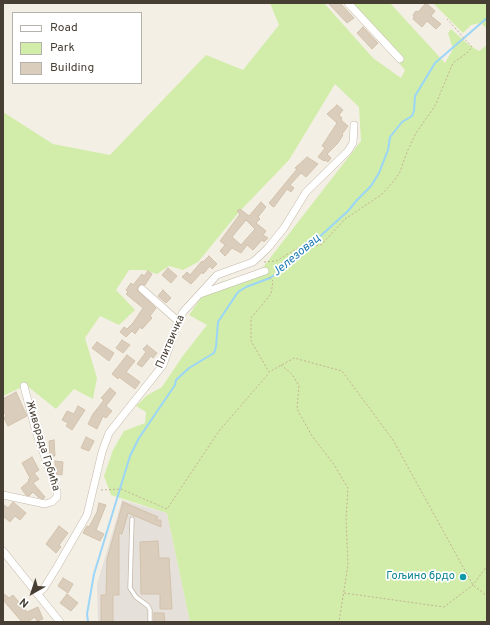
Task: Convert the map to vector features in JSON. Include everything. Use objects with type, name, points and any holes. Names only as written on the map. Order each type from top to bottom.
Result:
[{"type":"street","points":[[348,3],[400,59]]},
{"type":"street","name":"Плитвичка","points":[[38,593],[44,588],[85,520],[94,490],[100,459],[109,433],[163,365],[178,321],[186,307],[217,275],[253,262],[284,228],[306,192],[348,151],[353,142],[354,125]]},
{"type":"street","points":[[198,294],[262,272]]},
{"type":"street","points":[[142,289],[178,321]]},
{"type":"street","name":"Живорада Грбића","points":[[3,495],[45,504],[52,502],[56,497],[57,491],[36,432],[24,386]]},
{"type":"street","points":[[3,551],[60,622]]},
{"type":"lane","points":[[132,519],[130,588],[136,597],[148,606],[150,610],[150,622]]},
{"type":"path","points":[[253,262],[272,262],[298,248],[306,246],[312,247],[322,244],[345,220],[381,194],[393,182],[400,172],[416,133],[435,106],[451,66],[472,47],[447,19]]},
{"type":"path","points":[[262,272],[274,281],[271,294],[251,318],[250,341],[269,372]]},
{"type":"path","points":[[94,490],[121,489],[167,509],[219,431],[269,372],[294,358],[342,371],[392,440],[473,585],[487,596]]},
{"type":"path","points":[[281,365],[292,374],[299,386],[297,409],[312,436],[333,463],[348,488],[348,565],[339,622]]},
{"type":"path","points":[[343,593],[444,607],[473,585],[487,566]]},
{"type":"shaded area","points":[[122,500],[167,513],[190,622],[98,622],[97,584]]},
{"type":"green space","points":[[270,3],[324,3],[373,58],[401,78],[405,70],[346,3],[390,3],[445,63],[453,49],[448,33],[451,29],[469,45],[479,51],[487,45],[487,622],[190,622],[167,513],[111,495],[104,476],[113,450],[124,431],[145,423],[146,412],[136,406],[146,396],[162,387],[182,357],[207,325],[189,315],[201,298],[221,282],[260,271],[361,141],[359,107],[335,84],[289,160],[239,212],[198,262],[183,270],[169,266],[157,274],[144,270],[129,270],[116,290],[135,310],[119,325],[100,316],[85,338],[97,378],[93,399],[74,389],[56,409],[26,385],[3,396],[3,112],[53,144],[110,155],[206,55],[243,70],[279,25]]},
{"type":"green space","points":[[433,3],[487,3],[487,29],[481,23],[471,25],[463,33]]},
{"type":"building","points":[[328,3],[340,3],[354,18],[347,23]]},
{"type":"building","points":[[426,3],[435,11],[431,16],[441,24],[436,29],[427,21],[422,27],[413,19],[413,15],[416,11],[418,12]]},
{"type":"building","points":[[363,27],[378,43],[372,49],[357,33]]},
{"type":"building","points":[[337,105],[343,110],[339,115],[342,118],[341,120],[348,126],[338,143],[327,154],[331,158],[328,162],[318,157],[325,148],[322,146],[337,123],[327,114]]},
{"type":"building","points":[[307,157],[318,164],[306,177],[301,173],[290,185],[294,188],[291,192],[287,189],[274,207],[272,206],[269,203],[297,169],[295,168]]},
{"type":"building","points":[[261,202],[266,207],[258,217],[260,219],[256,223],[266,231],[263,235],[268,238],[264,242],[262,240],[253,250],[247,245],[241,253],[232,248],[225,256],[220,251],[225,245],[220,241],[240,214],[237,211],[240,209],[249,216]],"holes":[[[246,220],[255,229],[241,245],[232,237]]]},
{"type":"building","points":[[209,256],[217,264],[212,269],[210,266],[191,284],[182,277],[187,272],[190,275],[202,261],[203,262]]},
{"type":"building","points":[[168,268],[177,276],[171,283],[162,275]]},
{"type":"building","points":[[148,271],[152,274],[145,285],[139,285],[137,290],[156,308],[150,316],[152,318],[142,329],[140,327],[135,334],[132,331],[126,337],[120,332],[124,327],[127,329],[133,323],[143,308],[126,294],[128,292],[126,290],[131,283],[133,285],[142,274],[144,276]]},
{"type":"building","points":[[163,290],[171,298],[166,303],[158,296]]},
{"type":"building","points":[[122,340],[130,345],[123,353],[116,348]]},
{"type":"building","points":[[97,342],[114,353],[109,361],[92,348]]},
{"type":"building","points":[[147,345],[157,353],[153,358],[151,356],[142,367],[137,364],[146,352],[143,349]]},
{"type":"building","points":[[127,355],[135,361],[126,372],[140,382],[135,389],[119,377],[118,379],[112,374]]},
{"type":"building","points":[[110,388],[116,393],[106,406],[112,411],[106,418],[103,416],[97,429],[88,424],[93,414],[104,400],[101,398]]},
{"type":"building","points":[[16,392],[27,416],[8,426],[4,418],[6,416],[3,410],[3,399]]},
{"type":"building","points":[[78,406],[85,410],[72,430],[66,426],[68,423],[62,420],[67,411],[74,414]]},
{"type":"building","points":[[86,437],[94,441],[89,451],[81,448]]},
{"type":"building","points":[[54,440],[55,456],[50,456],[49,441]]},
{"type":"building","points":[[32,457],[39,470],[34,473],[39,479],[33,483],[45,497],[43,499],[38,497],[33,492],[29,496],[26,495],[21,488],[29,481],[28,480],[30,478],[22,463]]},
{"type":"building","points":[[55,461],[63,462],[62,475],[56,474]]},
{"type":"building","points":[[13,502],[26,513],[20,520],[15,516],[10,522],[3,516],[3,504],[8,508]]},
{"type":"building","points":[[123,502],[158,517],[156,520],[161,520],[161,527],[128,513],[122,534],[119,533],[119,595],[113,595],[113,622],[101,622],[101,595],[106,595],[107,559]]},
{"type":"building","points":[[99,503],[106,505],[96,530],[104,534],[100,541],[83,533],[87,526],[89,527],[97,512]]},
{"type":"building","points":[[59,526],[68,533],[59,545],[61,547],[56,553],[46,544]]},
{"type":"building","points":[[158,541],[159,558],[169,558],[172,609],[160,609],[160,594],[141,594],[140,542]]},
{"type":"building","points":[[63,578],[73,584],[68,593],[58,586]]},
{"type":"building","points":[[3,593],[9,598],[13,595],[27,612],[38,607],[43,619],[37,621],[35,617],[28,622],[22,622],[3,600]]},
{"type":"building","points":[[67,594],[78,603],[71,611],[60,603]]},
{"type":"building","points":[[154,613],[164,613],[165,622],[154,622]]},
{"type":"waterway","name":"Јелезовац","points":[[88,622],[87,614],[94,574],[130,456],[139,438],[175,385],[176,380],[189,368],[214,353],[216,347],[218,322],[238,292],[246,287],[270,278],[284,269],[348,211],[371,186],[379,173],[388,150],[390,137],[402,122],[412,116],[414,111],[415,96],[435,63],[487,18]]},
{"type":"place","name":"Гољино брдо","points":[[463,577]]}]
